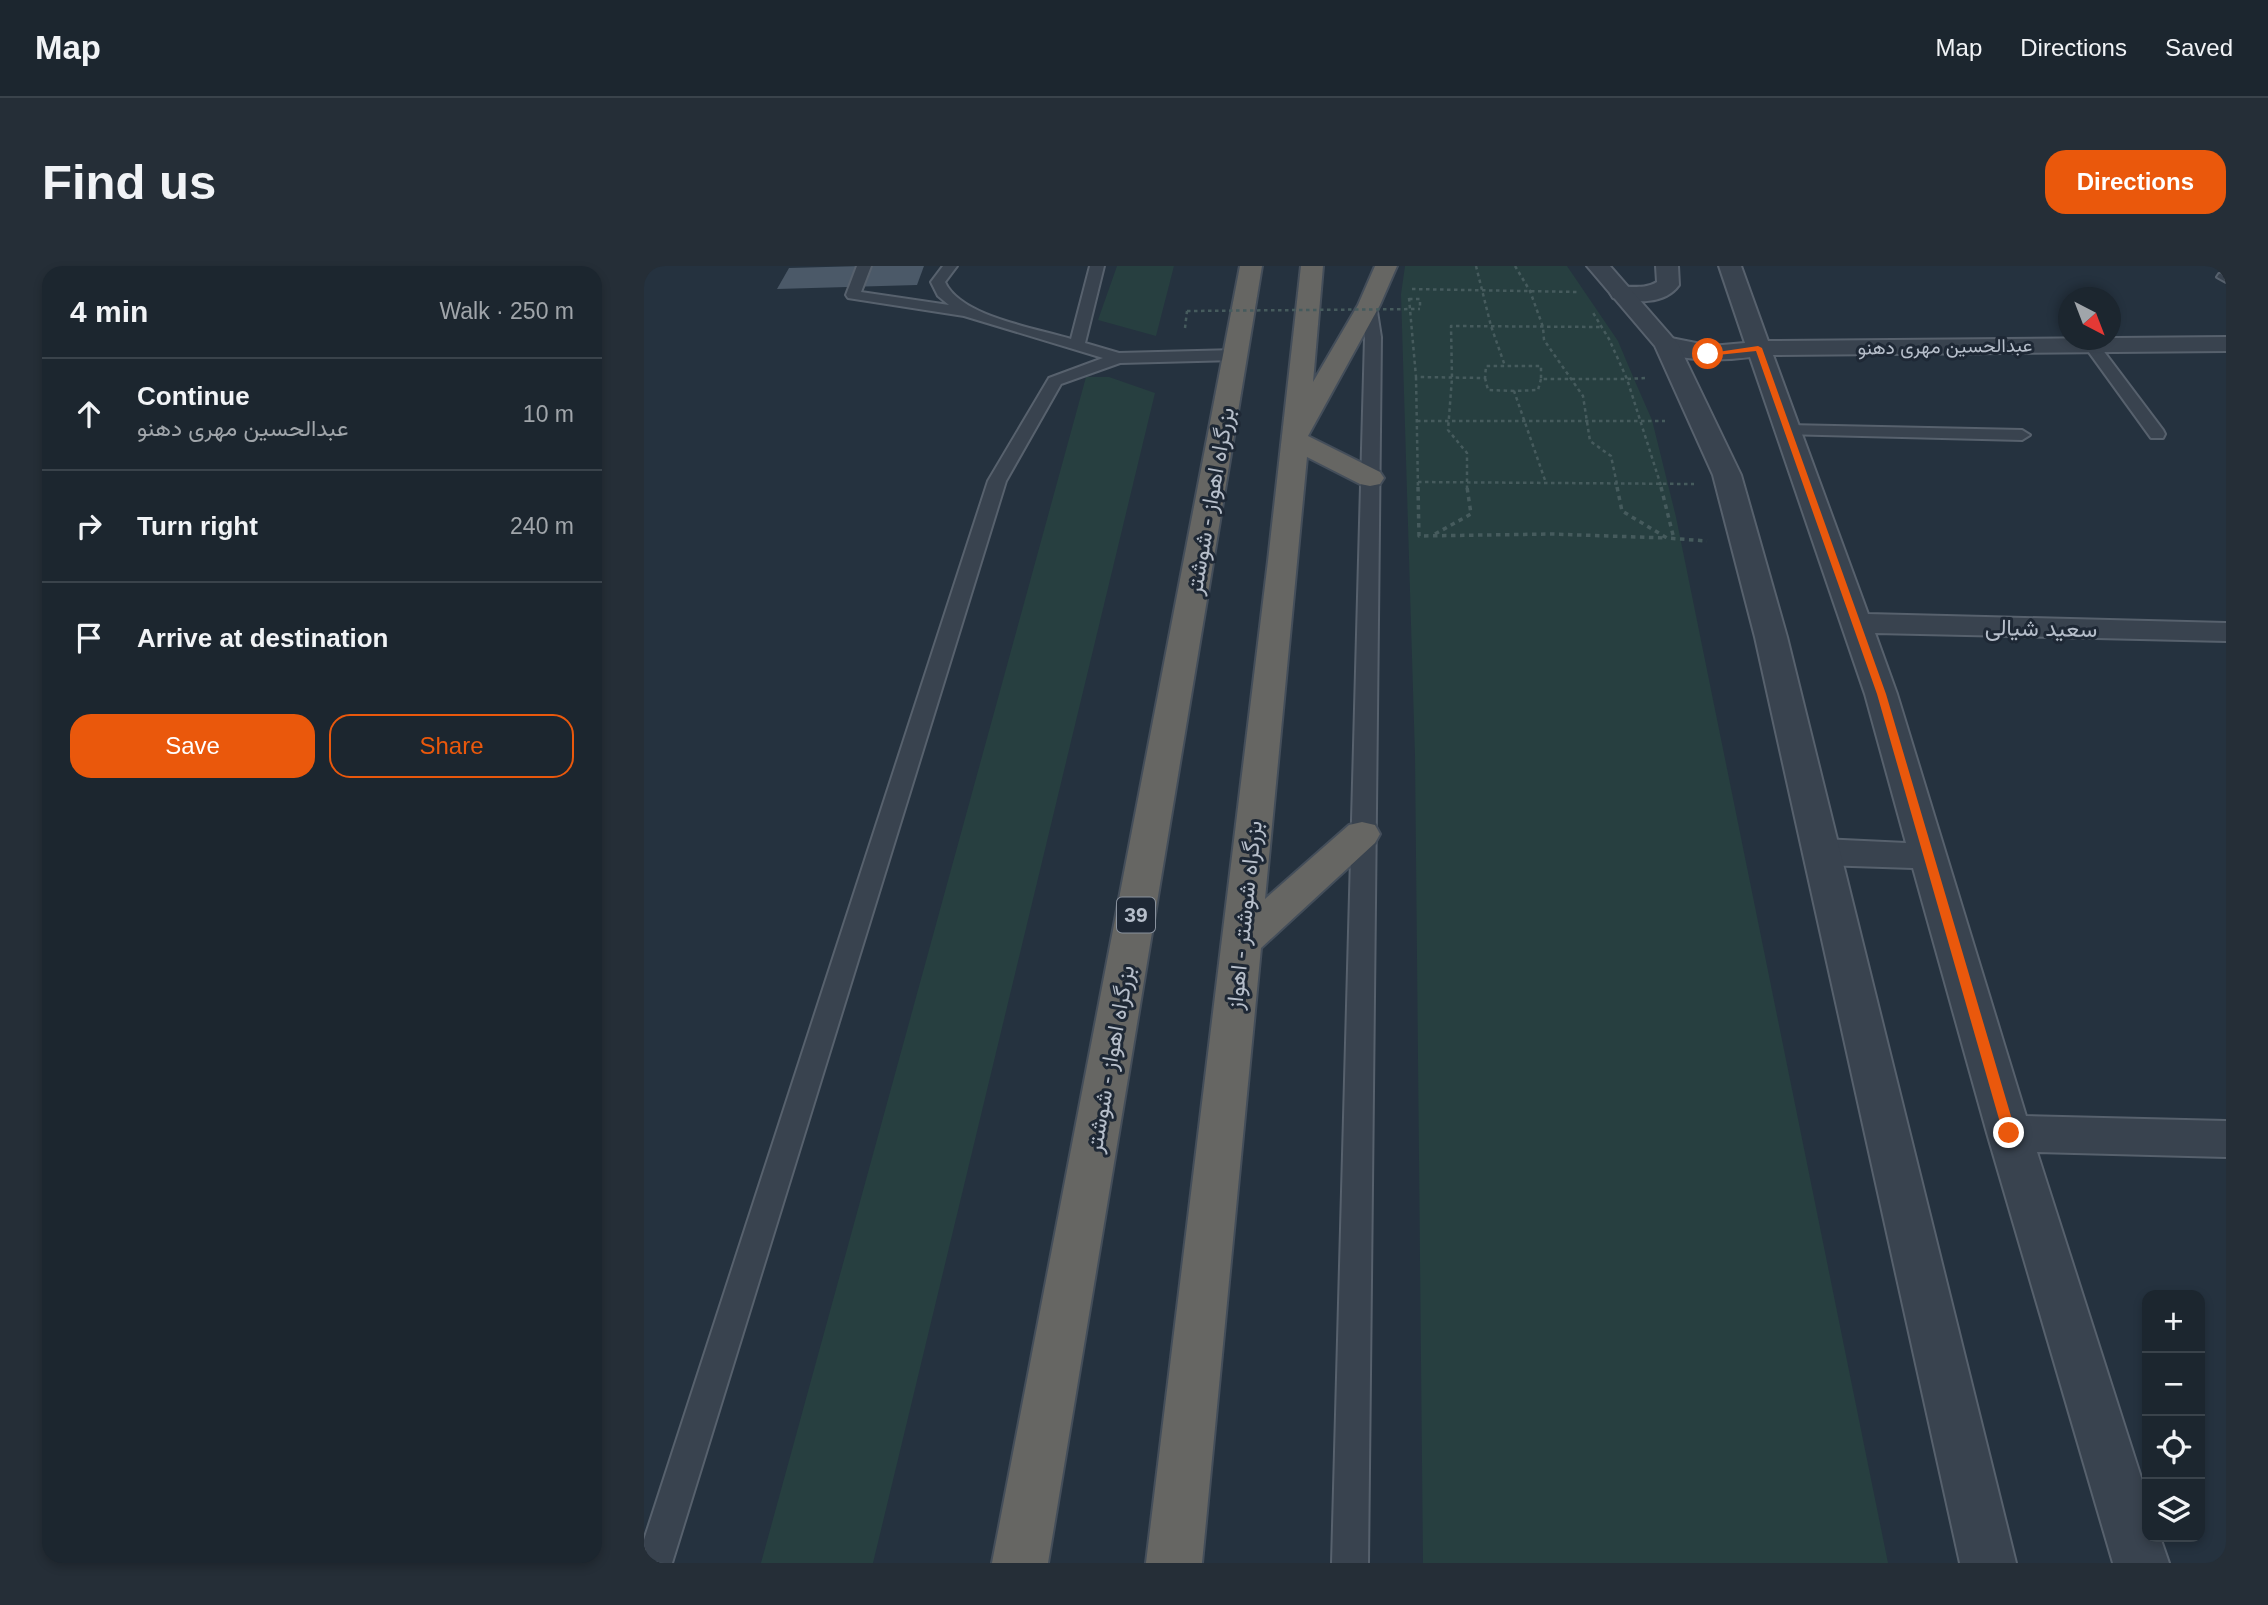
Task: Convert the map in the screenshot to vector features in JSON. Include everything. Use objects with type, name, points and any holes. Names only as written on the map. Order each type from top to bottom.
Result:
[{"type":"highway","name":"بزرگراه اهواز - شوشتر","points":[[1020,1563],[1251,266]]},
{"type":"highway","name":"بزرگراه شوشتر - اهواز","points":[[1174,1563],[1312,266]]},
{"type":"highway","points":[[1370,478],[1293,440],[1369,305],[1386,266]]},
{"type":"highway","points":[[1241,943],[1362,834]]},
{"type":"street","points":[[1595,286],[1645,296],[1659,292],[1668,285],[1667,266]]},
{"type":"street","points":[[1730,266],[1881,694],[2009,1133],[2141,1563]]},
{"type":"street","points":[[1595,286],[1673,360],[1730,485],[1822,852],[1988,1563]]},
{"type":"street","name":"عبدالحسین مهری دهنو","points":[[1673,360],[1684,351],[1708,354],[1758,348],[2058,344]]},
{"type":"street","name":"عبدالحسین مهری دهنو","points":[[2121,344],[2226,344]]},
{"type":"street","name":"سعید شیالی","points":[[1857,623],[2226,632]]},
{"type":"street","points":[[1822,852],[1929,856]]},
{"type":"street","points":[[2009,1133],[2226,1139]]},
{"type":"lane","points":[[864,266],[853,295],[967,312],[1118,358],[1236,355]]},
{"type":"lane","points":[[950,266],[938,282],[943,293],[967,312]]},
{"type":"lane","points":[[1076,347],[1097,266]]},
{"type":"lane","points":[[1350,1563],[1373,337],[1369,305]]},
{"type":"lane","points":[[2095,350],[2157,434]]},
{"type":"lane","points":[[654,1563],[997,481],[1055,381],[1118,358]]},
{"type":"lane","points":[[1788,430],[2022,435]]},
{"type":"path","points":[[1476,266],[1491,327],[1506,366]]},
{"type":"path","points":[[1515,266],[1530,291],[1543,327],[1544,340],[1583,397],[1590,441],[1611,456],[1622,511],[1667,538]]},
{"type":"path","points":[[1411,289],[1580,292],[1595,286],[1602,327],[1627,379],[1643,422],[1662,484],[1674,539]]},
{"type":"path","points":[[1186,323],[1186,311],[1420,309],[1420,299],[1409,299]]},
{"type":"path","points":[[1409,314],[1416,377],[1419,536],[1551,534],[1746,543]]},
{"type":"path","points":[[1432,536],[1471,514],[1466,482],[1467,453],[1448,429],[1452,378],[1451,326],[1602,327]]},
{"type":"path","points":[[1541,379],[1627,379],[1673,360]]},
{"type":"path","points":[[1486,366],[1506,366],[1541,366],[1538,390],[1488,390],[1486,366]]},
{"type":"path","points":[[1416,377],[1485,378]]},
{"type":"path","points":[[1514,391],[1546,483]]},
{"type":"path","points":[[1417,421],[1701,421]]},
{"type":"path","points":[[1418,482],[1730,485]]},
{"type":"green space","points":[[1117,266],[1174,266],[1156,336],[1098,320]]},
{"type":"green space","points":[[1405,266],[1567,266],[1618,341],[1652,420],[1676,517],[1888,1563],[1423,1563],[1415,756],[1401,294]]},
{"type":"green space","points":[[1086,377],[1109,377],[1155,393],[873,1563],[761,1563]]},
{"type":"building","points":[[924,266],[917,285],[777,289],[789,268]]},
{"type":"route","points":[[1708,354],[1758,348],[1881,694],[2009,1133]]}]
